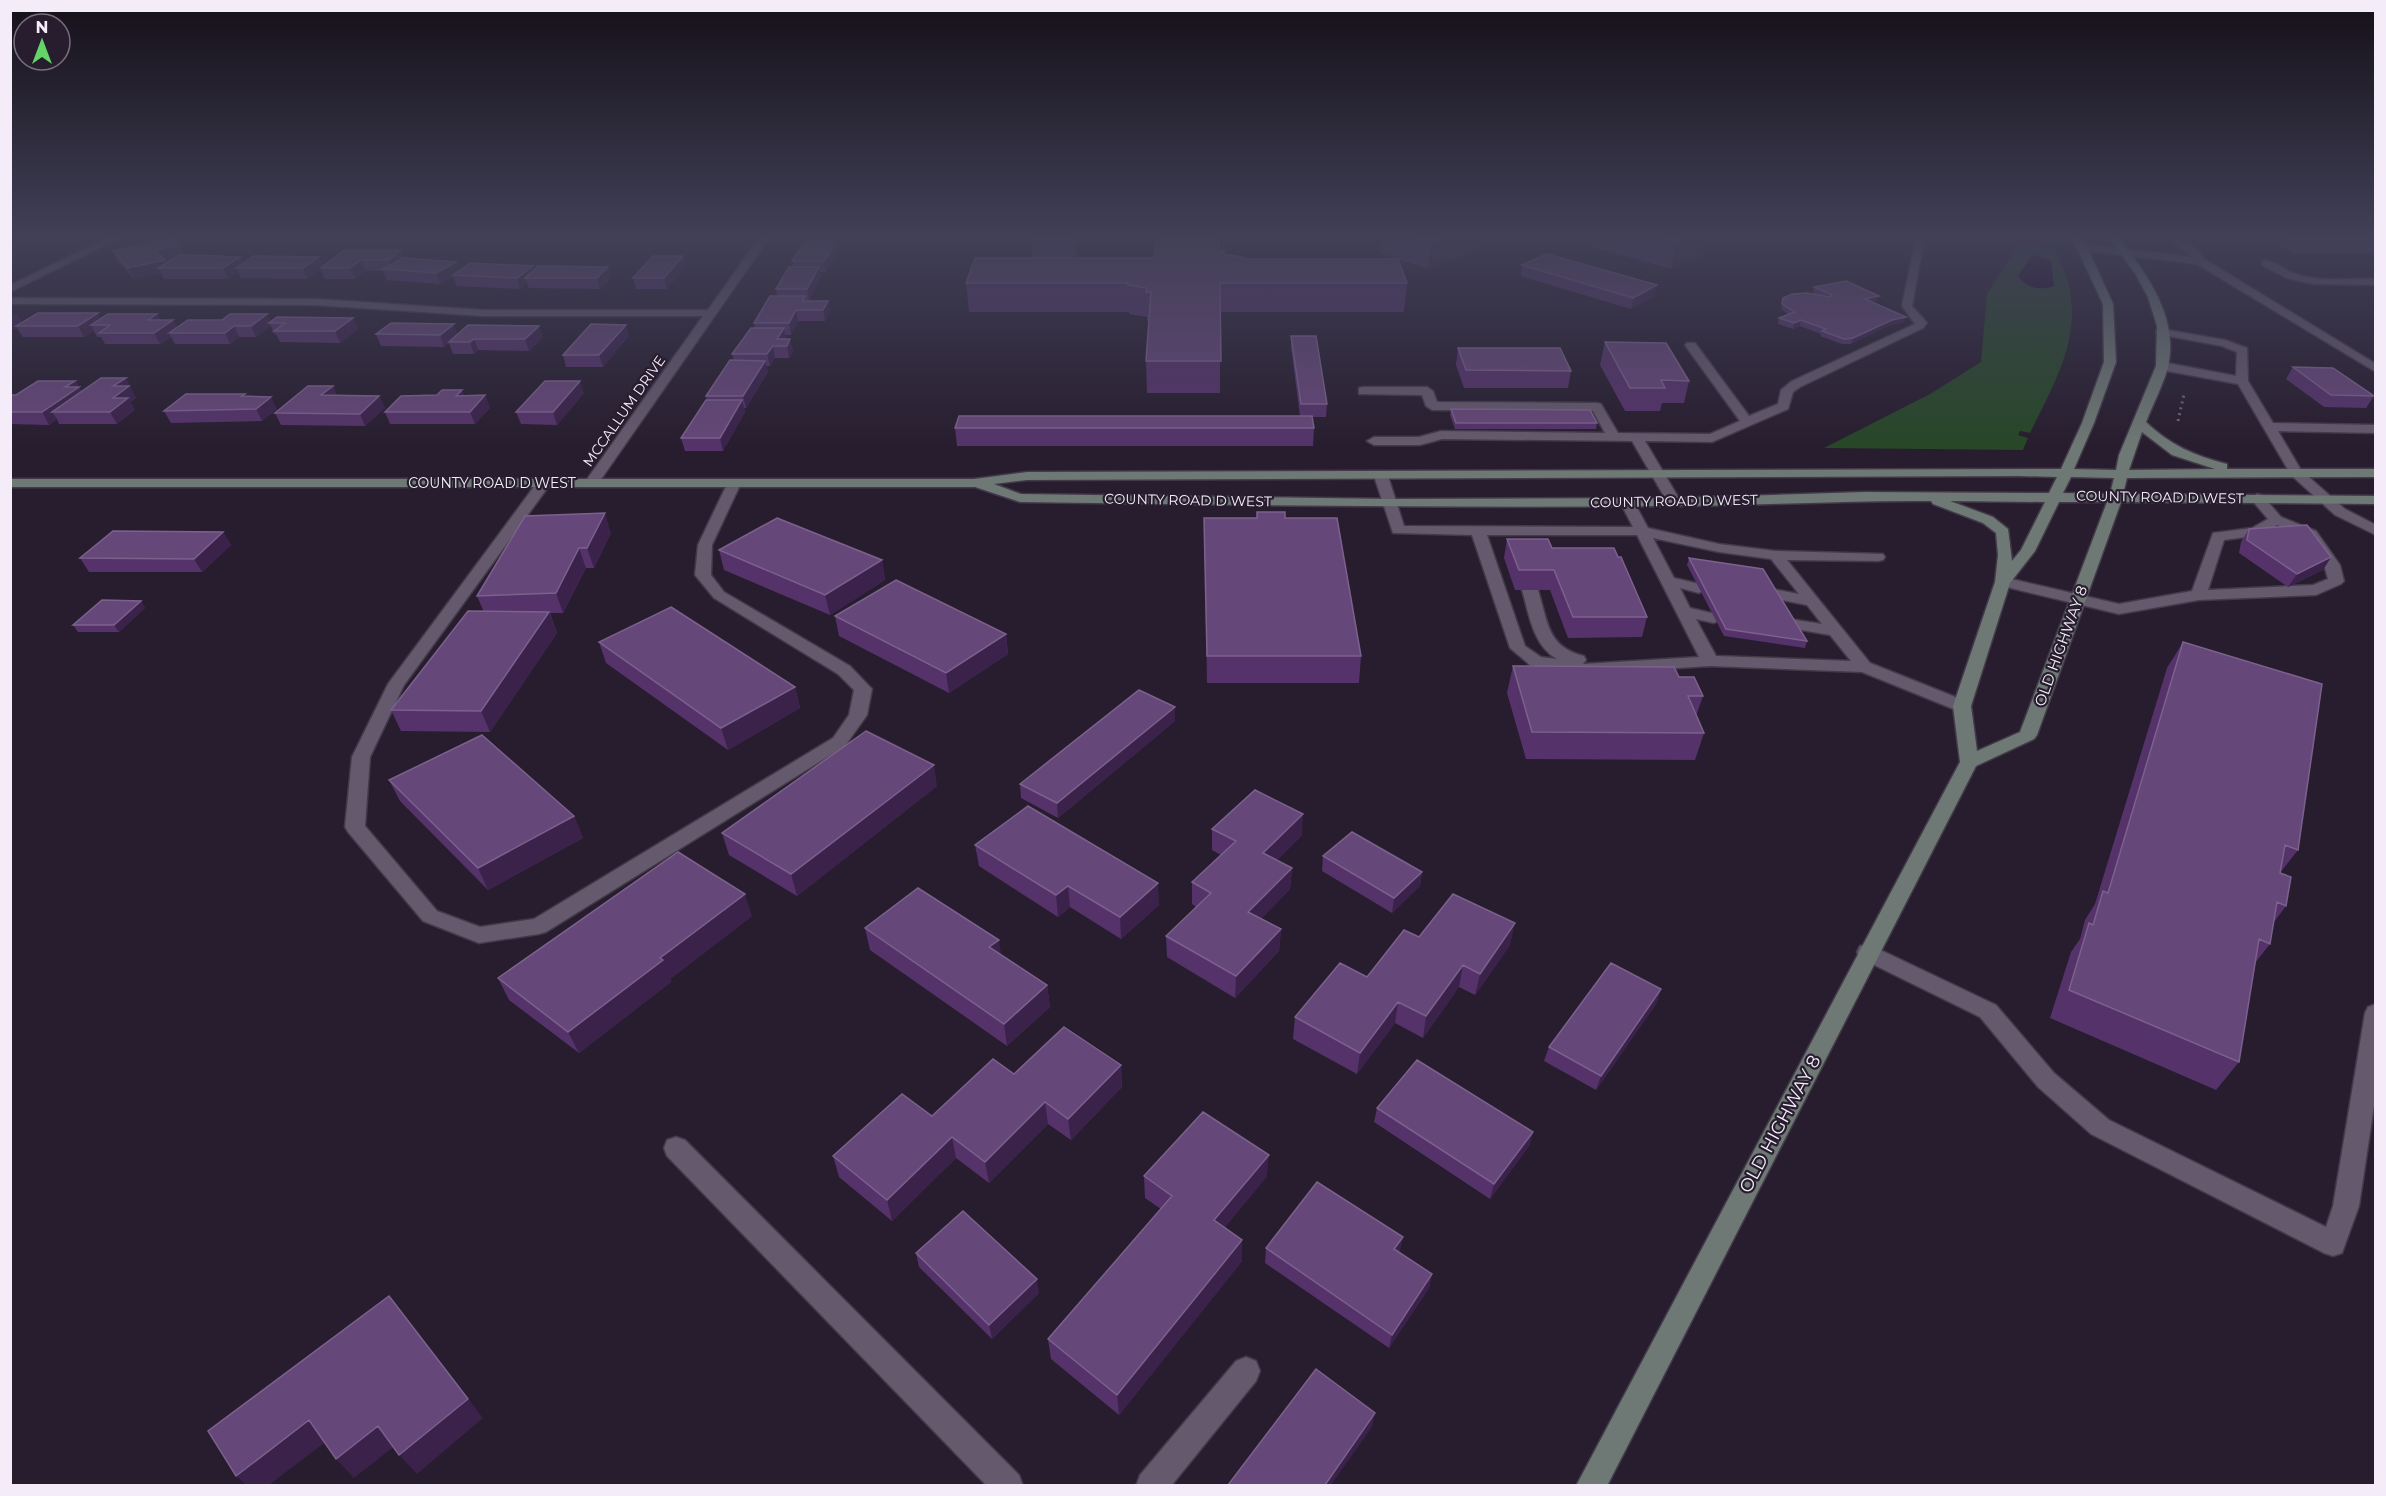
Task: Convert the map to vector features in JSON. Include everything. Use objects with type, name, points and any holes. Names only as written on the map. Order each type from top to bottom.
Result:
[{"type":"main road","points":[[2003,582],[2028,551],[2088,423],[2110,362],[2108,308]]},
{"type":"main road","points":[[2157,308],[2163,326],[2162,366]]},
{"type":"main road","name":"OLD HIGHWAY 8","points":[[1591,1485],[1868,952],[1970,762],[2028,735],[2116,496],[2139,423],[2162,366]]},
{"type":"main road","points":[[2139,423],[2162,445],[2203,464],[2240,471],[2262,471]]},
{"type":"main road","name":"COUNTY ROAD D WEST","points":[[10,483],[974,483],[1027,476],[2122,473],[2170,476],[2262,471],[2376,473]]},
{"type":"main road","name":"COUNTY ROAD D WEST","points":[[974,483],[1020,498],[1391,503],[1674,502],[1922,496],[2376,500]]},
{"type":"main road","points":[[1922,496],[1988,520],[2003,532],[2005,555],[2003,582],[1962,706],[1970,762]]},
{"type":"street","points":[[409,308],[484,313],[711,314]]},
{"type":"street","name":"MCCALLUM DRIVE","points":[[592,482],[715,308]]},
{"type":"street","points":[[1436,420],[1636,438],[1712,438],[1784,406],[1786,390],[1796,384],[1918,326],[1920,319],[1909,308]]},
{"type":"street","points":[[2276,308],[2376,369]]},
{"type":"street","points":[[2162,332],[2224,343],[2243,350],[2242,381],[2296,472],[2346,516],[2376,531]]},
{"type":"street","points":[[1691,345],[1747,422]]},
{"type":"street","points":[[2162,366],[2242,381]]},
{"type":"street","points":[[1364,391],[1427,391],[1436,420]]},
{"type":"street","points":[[1374,441],[1420,441],[1436,420],[1597,406],[1613,436]]},
{"type":"street","points":[[2270,427],[2376,429]]},
{"type":"street","points":[[1636,438],[1674,502]]},
{"type":"street","points":[[1381,476],[1398,530],[1640,531],[1719,548],[1776,555],[1878,557]]},
{"type":"street","points":[[544,483],[396,684],[361,757],[356,827],[430,916],[479,935],[538,926],[586,899],[840,742],[858,715],[863,689],[844,670],[718,595],[703,575],[705,545],[734,483]]},
{"type":"street","points":[[2003,582],[2119,609],[2199,595],[2316,590],[2336,581],[2332,565],[2311,534],[2276,520],[2257,498]]},
{"type":"street","points":[[1627,502],[1640,531],[1710,661]]},
{"type":"street","points":[[2199,595],[2218,536],[2256,532],[2276,520]]},
{"type":"street","points":[[1478,531],[1518,648],[1536,661],[1562,667],[1607,669],[1710,661],[1864,667],[1962,706]]},
{"type":"street","points":[[1509,531],[1516,549]]},
{"type":"street","points":[[1776,555],[1864,667]]},
{"type":"street","points":[[1667,581],[1698,588]]},
{"type":"street","points":[[1530,590],[1547,642],[1555,654],[1570,660],[1614,660],[1639,666]]},
{"type":"street","points":[[1772,594],[1812,601]]},
{"type":"street","points":[[1683,611],[1714,618]]},
{"type":"street","points":[[1790,624],[1836,631]]},
{"type":"street","points":[[1868,952],[1988,1011],[2046,1080],[2100,1127],[2333,1244],[2346,1206],[2376,1012]]},
{"type":"street","points":[[676,1148],[1008,1485]]},
{"type":"street","points":[[1151,1485],[1246,1371]]},
{"type":"green space","points":[[1986,308],[2071,308],[2072,321],[2062,365],[2030,433],[2020,431],[2018,435],[2028,438],[2023,450],[1824,448],[1930,394],[1981,362]]},
{"type":"building","points":[[763,308],[824,308],[823,310],[796,310],[789,323],[754,323]]},
{"type":"building","points":[[1150,308],[1220,308],[1221,361],[1146,361]]},
{"type":"building","points":[[1788,308],[1885,308],[1906,317],[1892,320],[1853,338],[1844,339],[1822,331],[1826,329],[1801,320],[1794,323],[1779,318],[1795,312]]},
{"type":"building","points":[[38,313],[98,313],[78,326],[16,326]]},
{"type":"building","points":[[108,314],[157,314],[148,320],[173,320],[154,333],[99,333],[110,325],[91,325]]},
{"type":"building","points":[[230,314],[267,314],[251,326],[234,326],[225,333],[169,333],[188,320],[222,320]]},
{"type":"building","points":[[277,317],[353,318],[335,331],[274,331],[285,323],[269,323]]},
{"type":"building","points":[[391,323],[454,324],[440,335],[376,334]]},
{"type":"building","points":[[591,324],[626,325],[599,355],[563,355]]},
{"type":"building","points":[[468,325],[539,326],[525,339],[474,339],[470,342],[449,342]]},
{"type":"building","points":[[751,328],[784,328],[777,339],[790,339],[787,346],[773,346],[767,354],[732,354]]},
{"type":"building","points":[[1291,336],[1316,336],[1327,404],[1301,404]]},
{"type":"building","points":[[1605,342],[1666,343],[1689,381],[1661,380],[1665,388],[1630,388]]},
{"type":"building","points":[[1458,348],[1560,348],[1571,371],[1466,370]]},
{"type":"building","points":[[730,360],[765,361],[743,396],[706,396]]},
{"type":"building","points":[[2293,367],[2333,368],[2374,396],[2331,395]]},
{"type":"building","points":[[101,378],[126,378],[113,386],[129,386],[113,398],[128,398],[110,412],[52,412]]},
{"type":"building","points":[[38,381],[75,381],[65,387],[79,387],[42,412],[10,412],[10,395],[16,395]]},
{"type":"building","points":[[545,381],[580,381],[553,412],[516,412]]},
{"type":"building","points":[[308,386],[333,386],[321,395],[379,396],[360,414],[275,413]]},
{"type":"building","points":[[442,390],[462,390],[456,396],[485,395],[470,412],[385,412],[401,396],[437,395]]},
{"type":"building","points":[[186,394],[245,394],[242,396],[271,397],[256,409],[164,411]]},
{"type":"building","points":[[706,400],[742,400],[720,438],[681,438]]},
{"type":"building","points":[[1451,409],[1590,410],[1597,423],[1456,423]]},
{"type":"building","points":[[959,416],[1312,416],[1314,428],[955,428]]},
{"type":"building","points":[[1257,512],[1285,512],[1285,518],[1337,518],[1361,656],[1207,656],[1204,518],[1257,518]]},
{"type":"building","points":[[605,513],[587,548],[579,548],[556,593],[477,596],[525,516]]},
{"type":"building","points":[[777,518],[882,560],[825,595],[719,550]]},
{"type":"building","points":[[2307,525],[2331,557],[2297,574],[2247,540],[2249,529]]},
{"type":"building","points":[[113,531],[223,532],[194,559],[80,558]]},
{"type":"building","points":[[1507,539],[1548,539],[1552,548],[1614,548],[1618,557],[1621,557],[1647,617],[1573,617],[1554,570],[1519,570]]},
{"type":"building","points":[[1689,558],[1763,569],[1807,641],[1726,629]]},
{"type":"building","points":[[896,580],[1006,634],[946,673],[835,616]]},
{"type":"building","points":[[102,600],[141,601],[114,625],[73,625]]},
{"type":"building","points":[[671,607],[795,687],[721,728],[599,642]]},
{"type":"building","points":[[468,611],[549,612],[481,711],[391,710]]},
{"type":"building","points":[[2183,642],[2322,684],[2298,850],[2285,845],[2280,873],[2291,877],[2286,906],[2277,902],[2270,944],[2259,939],[2239,1062],[2069,990],[2089,923],[2093,925],[2103,891],[2108,893]]},
{"type":"building","points":[[1513,666],[1674,667],[1679,677],[1694,677],[1703,696],[1688,696],[1704,733],[1532,732]]},
{"type":"building","points":[[1139,690],[1175,707],[1057,803],[1020,784]]},
{"type":"building","points":[[866,731],[934,765],[791,874],[722,833]]},
{"type":"building","points":[[482,735],[574,816],[478,868],[389,780]]},
{"type":"building","points":[[1255,790],[1303,814],[1263,853],[1292,868],[1248,912],[1281,929],[1236,976],[1166,936],[1211,893],[1192,882],[1236,841],[1212,829]]},
{"type":"building","points":[[1028,806],[1158,883],[1120,917],[1068,886],[1056,895],[975,845]]},
{"type":"building","points":[[1352,832],[1422,872],[1394,898],[1323,856]]},
{"type":"building","points":[[678,852],[745,894],[568,1032],[498,978]]},
{"type":"building","points":[[918,888],[999,940],[989,947],[1047,985],[1004,1024],[865,928]]},
{"type":"building","points":[[1453,894],[1515,923],[1480,974],[1463,965],[1426,1016],[1398,1002],[1360,1053],[1295,1017],[1340,963],[1367,977],[1404,930],[1419,937]]},
{"type":"building","points":[[1611,963],[1661,989],[1601,1076],[1549,1047]]},
{"type":"building","points":[[1064,1027],[1121,1065],[1068,1119],[1045,1102],[985,1162],[952,1137],[887,1200],[833,1156],[902,1094],[932,1116],[993,1059],[1014,1074]]},
{"type":"building","points":[[1417,1060],[1533,1132],[1494,1184],[1377,1108]]},
{"type":"building","points":[[1203,1112],[1269,1155],[1214,1220],[1242,1240],[1117,1395],[1048,1339],[1172,1196],[1144,1176]]},
{"type":"building","points":[[1317,1182],[1403,1237],[1394,1249],[1432,1274],[1392,1335],[1266,1248]]},
{"type":"building","points":[[963,1211],[1037,1279],[989,1325],[916,1253]]},
{"type":"building","points":[[389,1296],[468,1399],[399,1455],[378,1426],[336,1459],[309,1420],[236,1476],[208,1431]]},
{"type":"building","points":[[1316,1369],[1375,1413],[1325,1485],[1228,1485]]}]
